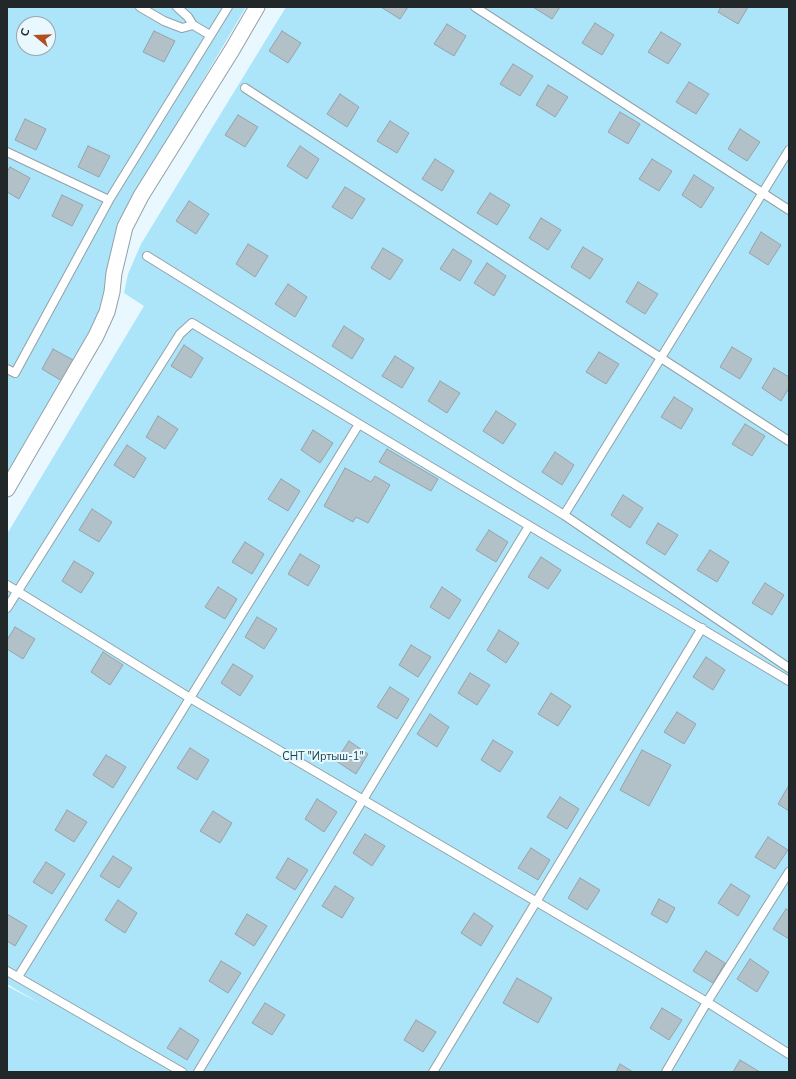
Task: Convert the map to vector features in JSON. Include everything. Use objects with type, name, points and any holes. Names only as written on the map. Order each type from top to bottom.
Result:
[{"type":"street","points":[[7,489],[96,336],[107,312],[125,227],[141,196],[257,7]]},
{"type":"lane","points":[[140,7],[164,21],[182,28],[193,25]]},
{"type":"lane","points":[[177,7],[188,17],[193,25],[210,35]]},
{"type":"lane","points":[[7,369],[15,373],[109,200],[228,7]]},
{"type":"lane","points":[[475,7],[789,210]]},
{"type":"lane","points":[[245,88],[789,441]]},
{"type":"lane","points":[[564,515],[789,150]]},
{"type":"lane","points":[[7,152],[109,200]]},
{"type":"lane","points":[[147,256],[564,515],[789,668]]},
{"type":"lane","points":[[7,608],[180,334],[192,322],[359,424],[789,681]]},
{"type":"lane","points":[[18,977],[359,424]]},
{"type":"lane","points":[[198,1072],[529,526]]},
{"type":"lane","points":[[7,585],[190,698],[707,1002],[789,1054]]},
{"type":"lane","points":[[433,1072],[702,628]]},
{"type":"lane","points":[[666,1072],[707,1002],[789,872]]},
{"type":"lane","points":[[7,971],[182,1072]]},
{"type":"green space","points":[[7,7],[246,7],[120,221],[110,256],[104,295],[97,317],[68,372],[7,476]]},
{"type":"green space","name":"СНТ \"Иртыш-1\"","points":[[286,7],[789,7],[789,1072],[7,1072],[7,986],[41,1004],[7,984],[7,534],[144,306],[124,293],[128,274],[141,244]]},
{"type":"building","points":[[381,7],[408,7],[400,19]]},
{"type":"building","points":[[533,7],[560,7],[552,19]]},
{"type":"building","points":[[721,7],[748,7],[738,24],[718,12]]},
{"type":"building","points":[[595,23],[614,35],[602,55],[582,43]]},
{"type":"building","points":[[447,24],[466,36],[454,56],[434,44]]},
{"type":"building","points":[[154,31],[175,41],[164,62],[143,52]]},
{"type":"building","points":[[282,31],[301,43],[288,63],[269,51]]},
{"type":"building","points":[[661,32],[681,44],[668,64],[648,52]]},
{"type":"building","points":[[513,64],[533,76],[520,96],[500,84]]},
{"type":"building","points":[[689,82],[709,94],[696,114],[676,102]]},
{"type":"building","points":[[548,85],[568,97],[555,117],[536,105]]},
{"type":"building","points":[[340,94],[359,107],[347,127],[327,114]]},
{"type":"building","points":[[620,112],[640,124],[628,144],[608,132]]},
{"type":"building","points":[[238,115],[258,127],[245,147],[225,135]]},
{"type":"building","points":[[25,119],[46,129],[36,150],[15,140]]},
{"type":"building","points":[[390,121],[409,133],[397,153],[377,141]]},
{"type":"building","points":[[740,129],[760,142],[747,161],[728,149]]},
{"type":"building","points":[[88,146],[110,156],[99,177],[78,167]]},
{"type":"building","points":[[300,146],[319,159],[307,179],[287,166]]},
{"type":"building","points":[[435,159],[454,171],[442,191],[422,179]]},
{"type":"building","points":[[652,159],[672,171],[659,191],[639,179]]},
{"type":"building","points":[[10,167],[30,178],[19,199],[7,192],[7,172]]},
{"type":"building","points":[[694,175],[714,188],[701,208],[682,195]]},
{"type":"building","points":[[345,187],[365,199],[352,219],[332,207]]},
{"type":"building","points":[[490,193],[510,205],[497,225],[477,213]]},
{"type":"building","points":[[62,195],[83,205],[72,226],[52,216]]},
{"type":"building","points":[[189,201],[209,214],[196,234],[176,221]]},
{"type":"building","points":[[541,218],[561,230],[548,250],[529,238]]},
{"type":"building","points":[[761,232],[781,245],[768,265],[749,253]]},
{"type":"building","points":[[248,244],[268,256],[255,277],[236,264]]},
{"type":"building","points":[[583,247],[603,259],[590,279],[571,267]]},
{"type":"building","points":[[383,248],[403,260],[390,280],[371,268]]},
{"type":"building","points":[[453,249],[472,261],[460,281],[440,269]]},
{"type":"building","points":[[487,263],[506,276],[494,296],[474,283]]},
{"type":"building","points":[[638,282],[658,294],[645,314],[626,302]]},
{"type":"building","points":[[288,284],[307,297],[295,317],[275,304]]},
{"type":"building","points":[[344,326],[364,339],[352,359],[332,346]]},
{"type":"building","points":[[184,345],[203,358],[191,378],[171,366]]},
{"type":"building","points":[[732,347],[752,359],[740,379],[720,367]]},
{"type":"building","points":[[53,349],[73,360],[62,381],[42,369]]},
{"type":"building","points":[[599,352],[619,364],[606,384],[586,372]]},
{"type":"building","points":[[395,356],[414,368],[402,388],[382,376]]},
{"type":"building","points":[[774,368],[789,377],[789,388],[781,401],[762,388]]},
{"type":"building","points":[[440,381],[460,393],[447,413],[428,401]]},
{"type":"building","points":[[674,397],[693,409],[681,429],[661,417]]},
{"type":"building","points":[[496,411],[516,424],[503,444],[483,431]]},
{"type":"building","points":[[158,416],[178,429],[165,449],[146,437]]},
{"type":"building","points":[[745,424],[765,436],[752,456],[732,444]]},
{"type":"building","points":[[313,430],[333,443],[320,463],[301,450]]},
{"type":"building","points":[[127,445],[146,458],[134,478],[114,465]]},
{"type":"building","points":[[387,449],[438,479],[431,491],[379,462]]},
{"type":"building","points":[[555,452],[574,465],[562,485],[542,472]]},
{"type":"building","points":[[345,468],[371,482],[375,476],[390,485],[368,523],[356,517],[353,522],[324,506]]},
{"type":"building","points":[[281,479],[300,491],[288,511],[268,499]]},
{"type":"building","points":[[623,495],[643,508],[630,528],[611,515]]},
{"type":"building","points":[[92,509],[112,522],[99,542],[79,530]]},
{"type":"building","points":[[658,523],[678,535],[665,555],[646,543]]},
{"type":"building","points":[[489,530],[508,542],[496,562],[476,550]]},
{"type":"building","points":[[245,542],[264,554],[252,574],[232,562]]},
{"type":"building","points":[[710,550],[729,562],[717,582],[697,570]]},
{"type":"building","points":[[300,554],[320,566],[308,586],[288,574]]},
{"type":"building","points":[[541,557],[561,570],[548,589],[528,577]]},
{"type":"building","points":[[74,561],[94,573],[81,593],[62,581]]},
{"type":"building","points":[[765,583],[784,595],[772,615],[752,603]]},
{"type":"building","points":[[218,587],[237,599],[225,619],[205,607]]},
{"type":"building","points":[[442,587],[461,600],[449,619],[430,607]]},
{"type":"building","points":[[257,617],[277,629],[264,649],[245,637]]},
{"type":"building","points":[[15,627],[35,639],[23,659],[7,649],[7,640]]},
{"type":"building","points":[[499,630],[519,643],[506,663],[487,650]]},
{"type":"building","points":[[411,645],[431,657],[418,677],[399,665]]},
{"type":"building","points":[[103,652],[123,665],[110,685],[91,672]]},
{"type":"building","points":[[706,657],[725,670],[713,690],[693,677]]},
{"type":"building","points":[[233,664],[253,676],[240,696],[221,683]]},
{"type":"building","points":[[470,673],[490,685],[477,705],[458,693]]},
{"type":"building","points":[[390,687],[409,699],[397,719],[377,707]]},
{"type":"building","points":[[551,693],[571,706],[558,726],[538,714]]},
{"type":"building","points":[[677,712],[696,724],[684,744],[664,732]]},
{"type":"building","points":[[430,714],[449,727],[437,747],[417,734]]},
{"type":"building","points":[[493,740],[513,752],[500,772],[481,760]]},
{"type":"building","points":[[349,741],[368,754],[356,774],[336,761]]},
{"type":"building","points":[[190,748],[209,760],[197,780],[177,768]]},
{"type":"building","points":[[642,750],[671,765],[649,806],[620,790]]},
{"type":"building","points":[[106,755],[126,767],[113,788],[93,775]]},
{"type":"building","points":[[789,785],[789,811],[778,804]]},
{"type":"building","points":[[560,797],[579,809],[567,829],[547,817]]},
{"type":"building","points":[[317,799],[337,812],[324,832],[305,819]]},
{"type":"building","points":[[67,810],[87,822],[74,842],[55,830]]},
{"type":"building","points":[[213,811],[232,823],[220,843],[200,831]]},
{"type":"building","points":[[365,834],[385,846],[372,866],[353,853]]},
{"type":"building","points":[[768,837],[788,850],[775,869],[755,857]]},
{"type":"building","points":[[531,848],[550,860],[538,880],[518,868]]},
{"type":"building","points":[[113,856],[132,868],[119,888],[100,876]]},
{"type":"building","points":[[288,858],[308,870],[295,890],[276,878]]},
{"type":"building","points":[[46,862],[65,874],[52,894],[33,882]]},
{"type":"building","points":[[580,878],[600,890],[587,910],[568,898]]},
{"type":"building","points":[[731,884],[750,896],[738,916],[718,903]]},
{"type":"building","points":[[335,886],[354,898],[342,918],[322,906]]},
{"type":"building","points":[[659,899],[675,908],[667,923],[651,914]]},
{"type":"building","points":[[118,900],[137,913],[125,933],[105,920]]},
{"type":"building","points":[[786,909],[789,911],[789,939],[773,929]]},
{"type":"building","points":[[474,913],[493,926],[481,946],[461,933]]},
{"type":"building","points":[[7,914],[27,926],[15,946],[7,941]]},
{"type":"building","points":[[247,914],[267,926],[254,946],[235,934]]},
{"type":"building","points":[[706,951],[725,963],[713,983],[693,971]]},
{"type":"building","points":[[750,959],[769,972],[757,992],[737,979]]},
{"type":"building","points":[[221,961],[241,973],[228,993],[209,981]]},
{"type":"building","points":[[517,978],[552,998],[538,1023],[503,1003]]},
{"type":"building","points":[[265,1003],[285,1015],[272,1035],[252,1023]]},
{"type":"building","points":[[662,1008],[682,1020],[669,1040],[650,1028]]},
{"type":"building","points":[[416,1020],[436,1032],[423,1052],[404,1040]]},
{"type":"building","points":[[180,1028],[199,1040],[187,1060],[167,1048]]},
{"type":"building","points":[[740,1060],[760,1072],[733,1072]]},
{"type":"building","points":[[620,1064],[633,1072],[616,1072]]}]
